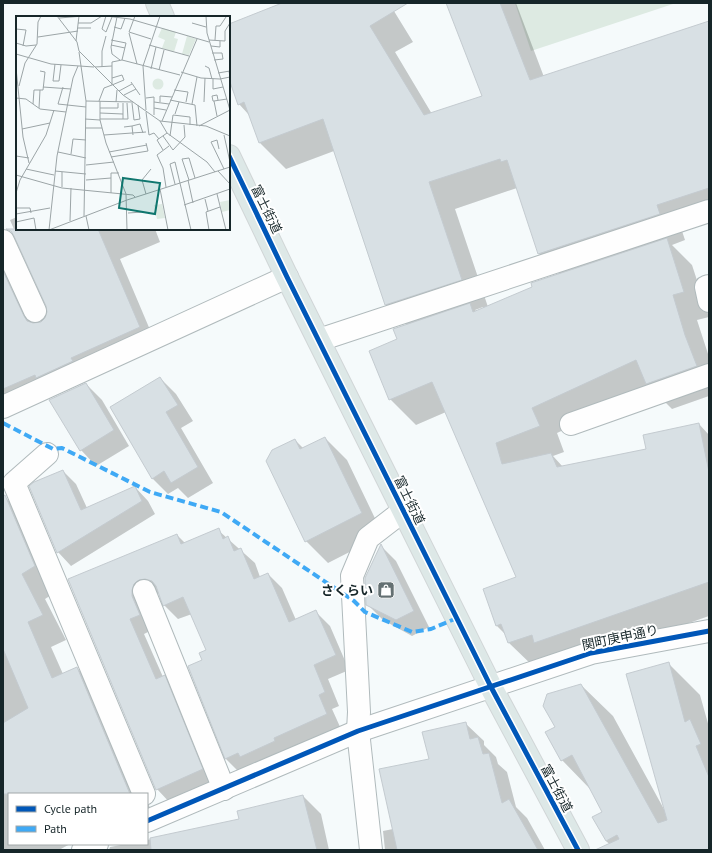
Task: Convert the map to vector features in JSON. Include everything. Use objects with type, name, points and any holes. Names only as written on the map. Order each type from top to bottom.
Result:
[{"type":"main road","points":[[157,3],[163,16]]},
{"type":"main road","name":"富士街道","points":[[230,158],[287,277],[491,687],[578,850]]},
{"type":"street","points":[[319,340],[709,210]]},
{"type":"street","points":[[3,241],[35,311]]},
{"type":"street","points":[[3,407],[287,277]]},
{"type":"street","points":[[571,424],[709,374]]},
{"type":"street","points":[[47,454],[14,483],[144,793]]},
{"type":"street","points":[[371,850],[358,731],[359,712],[352,576],[368,538],[403,510]]},
{"type":"street","points":[[144,591],[224,789]]},
{"type":"street","name":"関町庚申通り","points":[[149,814],[224,789],[358,731],[591,653],[709,631]]},
{"type":"street","points":[[83,850],[94,845]]},
{"type":"shaded area","points":[[515,3],[676,3],[531,51]]},
{"type":"building","points":[[282,3],[408,3],[370,26],[424,115],[482,96],[446,3],[500,3],[530,80],[709,21],[709,188],[657,205],[660,214],[538,254],[507,160],[501,162],[500,159],[429,182],[462,280],[385,305],[323,119],[259,143],[244,102],[238,105],[230,82],[230,24]]},
{"type":"building","points":[[6,229],[98,230],[140,327],[71,358],[73,361],[36,378],[35,375],[3,389],[3,271],[27,321],[33,323],[41,322],[45,318],[47,312],[46,306],[11,231]]},
{"type":"building","points":[[667,238],[684,292],[673,295],[685,335],[697,366],[646,384],[636,360],[532,408],[540,426],[496,443],[502,464],[551,453],[557,467],[646,449],[643,435],[699,423],[709,472],[709,582],[534,643],[532,635],[508,643],[501,624],[496,626],[483,589],[516,577],[432,382],[389,400],[369,351],[397,339],[393,329],[470,303],[473,312],[532,287],[531,283]]},
{"type":"building","points":[[160,377],[178,405],[166,412],[198,467],[171,483],[164,471],[152,479],[110,407]]},
{"type":"building","points":[[86,383],[114,430],[80,451],[49,400]]},
{"type":"building","points":[[325,437],[362,513],[305,542],[266,461],[272,450],[295,439],[300,449]]},
{"type":"building","points":[[63,470],[81,510],[135,486],[142,501],[57,553],[29,486],[34,482]]},
{"type":"building","points":[[5,495],[35,566],[22,574],[43,615],[28,622],[52,678],[77,667],[130,793],[3,794],[3,723],[28,708],[3,649],[3,496]]},
{"type":"building","points":[[219,528],[223,539],[228,536],[234,551],[241,548],[254,579],[268,573],[289,622],[316,610],[336,655],[314,665],[325,692],[319,695],[327,714],[274,738],[275,741],[240,757],[238,753],[225,759],[188,666],[202,660],[199,653],[206,650],[183,597],[163,606],[156,586],[152,581],[145,579],[139,580],[134,584],[132,596],[140,615],[130,619],[156,679],[165,675],[203,769],[156,790],[68,579],[177,534],[181,544]]},
{"type":"building","points":[[381,544],[414,611],[396,620],[366,605],[365,578]]},
{"type":"building","points":[[669,662],[685,722],[690,719],[701,744],[696,746],[709,777],[709,850],[595,850],[619,839],[617,835],[606,841],[592,817],[602,812],[572,755],[561,761],[545,732],[555,727],[543,706],[547,694],[581,684],[658,823],[667,820],[626,674]]},
{"type":"building","points":[[466,722],[470,739],[478,737],[483,754],[489,753],[502,803],[509,799],[538,850],[397,850],[379,769],[429,759],[422,732]]},
{"type":"building","points":[[303,795],[317,850],[151,850],[150,838],[239,819],[237,811]]},
{"type":"marked path","points":[[3,423],[53,449],[62,448],[150,492],[221,512],[354,601],[365,612],[412,632],[431,629],[457,618]]},
{"type":"cycle path","points":[[230,158],[287,277],[491,687],[578,850]]},
{"type":"cycle path","points":[[148,821],[358,731],[591,653],[709,631]]},
{"type":"place","name":"さくらい","points":[[386,590]]}]
